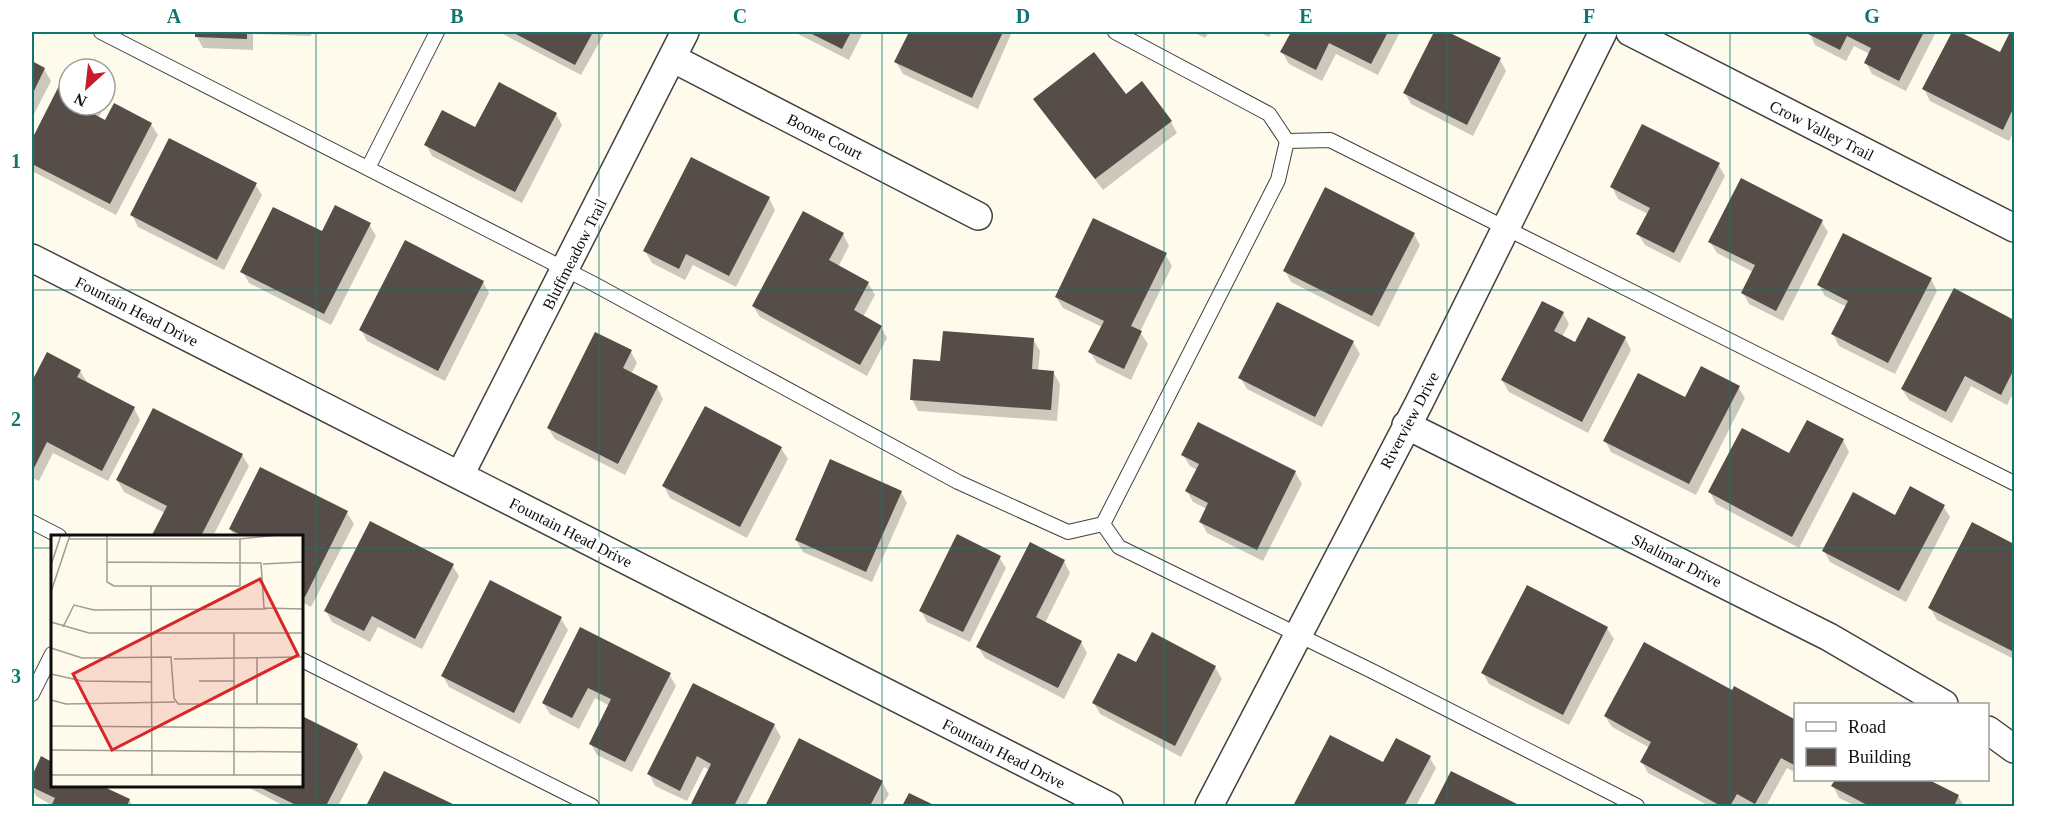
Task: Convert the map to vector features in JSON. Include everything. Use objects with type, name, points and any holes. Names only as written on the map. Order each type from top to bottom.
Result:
[{"type":"street","name":"Bluffmeadow Trail","points":[[460,475],[685,32]]},
{"type":"street","name":"Riverview Drive","points":[[1209,807],[1419,403],[1504,228],[1604,32]]},
{"type":"street","name":"Crow Valley Trail","points":[[1630,32],[2014,228]]},
{"type":"street","name":"Boone Court","points":[[672,58],[978,216]]},
{"type":"street","name":"Fountain Head Drive","points":[[32,258],[1109,807]]},
{"type":"street","name":"Shalimar Drive","points":[[1406,425],[1829,637],[1941,703]]},
{"type":"street","points":[[1989,731],[2014,749]]},
{"type":"lane","points":[[101,32],[566,270],[958,482],[1068,532],[1103,524]]},
{"type":"lane","points":[[368,168],[437,32]]},
{"type":"lane","points":[[1103,524],[1278,180],[1287,141],[1269,114],[1115,32]]},
{"type":"lane","points":[[1287,141],[1330,140],[2014,483]]},
{"type":"lane","points":[[32,522],[55,535]]},
{"type":"lane","points":[[1103,524],[1119,547],[1637,807]]},
{"type":"lane","points":[[32,694],[51,656]]},
{"type":"lane","points":[[303,661],[592,807]]},
{"type":"building","points":[[195,32],[247,32],[247,39],[195,37]]},
{"type":"building","points":[[512,32],[593,32],[575,65]]},
{"type":"building","points":[[808,32],[851,32],[842,49]]},
{"type":"building","points":[[909,32],[1003,32],[972,98],[894,62]]},
{"type":"building","points":[[1291,32],[1388,32],[1371,64],[1329,43],[1316,70],[1280,52]]},
{"type":"building","points":[[1434,32],[1448,32],[1501,58],[1467,125],[1403,93]]},
{"type":"building","points":[[1807,32],[1924,32],[1899,81],[1864,63],[1871,48],[1847,36],[1840,50]]},
{"type":"building","points":[[1952,32],[1960,32],[2000,52],[2010,32],[2014,32],[2014,107],[2003,130],[1922,89]]},
{"type":"building","points":[[1094,52],[1126,94],[1142,81],[1172,121],[1095,179],[1033,99]]},
{"type":"building","points":[[32,61],[45,68],[32,95]]},
{"type":"building","points":[[499,82],[557,113],[515,192],[424,145],[442,110],[475,127]]},
{"type":"building","points":[[57,90],[57,117],[99,117],[105,120],[107,117],[117,117],[117,105],[152,123],[110,204],[32,164],[32,139]]},
{"type":"building","points":[[1642,124],[1720,163],[1674,253],[1636,234],[1650,208],[1610,187]]},
{"type":"building","points":[[169,138],[257,183],[217,260],[130,215]]},
{"type":"building","points":[[691,157],[770,197],[729,276],[686,254],[679,269],[643,251]]},
{"type":"building","points":[[1741,178],[1823,220],[1776,311],[1741,293],[1755,265],[1708,242]]},
{"type":"building","points":[[1325,187],[1415,233],[1372,316],[1283,271]]},
{"type":"building","points":[[335,205],[371,223],[324,314],[240,272],[273,207],[322,231]]},
{"type":"building","points":[[803,211],[844,233],[829,260],[869,282],[854,310],[882,326],[860,365],[752,306]]},
{"type":"building","points":[[1093,218],[1167,253],[1131,326],[1142,331],[1124,369],[1088,352],[1104,321],[1055,297]]},
{"type":"building","points":[[1843,233],[1932,278],[1888,363],[1831,334],[1848,301],[1817,285]]},
{"type":"building","points":[[405,240],[484,281],[438,371],[359,330]]},
{"type":"building","points":[[1954,288],[2014,320],[2014,369],[2001,395],[1965,376],[1946,412],[1901,389]]},
{"type":"building","points":[[1542,301],[1564,312],[1554,331],[1575,342],[1588,317],[1626,337],[1582,422],[1501,380]]},
{"type":"building","points":[[1277,302],[1354,341],[1315,417],[1238,378]]},
{"type":"building","points":[[943,331],[1034,338],[1032,369],[1054,371],[1051,410],[910,400],[913,359],[940,361]]},
{"type":"building","points":[[595,332],[632,350],[623,368],[658,386],[618,464],[547,428]]},
{"type":"building","points":[[47,352],[81,370],[77,377],[135,407],[102,471],[47,442],[32,472],[32,381]]},
{"type":"building","points":[[1701,366],[1740,386],[1689,484],[1603,441],[1638,373],[1685,397]]},
{"type":"building","points":[[705,406],[782,447],[740,527],[662,486]]},
{"type":"building","points":[[153,408],[243,454],[202,535],[152,535],[167,506],[116,480]]},
{"type":"building","points":[[1807,420],[1844,439],[1792,537],[1708,492],[1742,428],[1789,453]]},
{"type":"building","points":[[1198,422],[1296,471],[1257,550],[1199,522],[1208,503],[1185,491],[1199,464],[1181,455]]},
{"type":"building","points":[[830,459],[902,491],[866,572],[795,540]]},
{"type":"building","points":[[260,467],[348,511],[305,597],[303,596],[303,535],[241,535],[229,529]]},
{"type":"building","points":[[1910,486],[1945,505],[1899,591],[1822,551],[1853,492],[1895,515]]},
{"type":"building","points":[[370,521],[454,564],[415,639],[372,616],[364,631],[324,611]]},
{"type":"building","points":[[1972,522],[2014,544],[2014,652],[1928,608]]},
{"type":"building","points":[[957,534],[1001,556],[963,632],[919,611]]},
{"type":"building","points":[[1030,542],[1065,560],[1036,617],[1082,641],[1058,688],[976,647]]},
{"type":"building","points":[[490,580],[562,617],[514,713],[441,676]]},
{"type":"building","points":[[1527,585],[1608,627],[1563,715],[1481,673]]},
{"type":"building","points":[[580,627],[671,673],[625,762],[589,744],[611,699],[588,688],[572,718],[542,703]]},
{"type":"building","points":[[1152,632],[1216,666],[1175,746],[1092,703],[1118,653],[1136,662]]},
{"type":"building","points":[[1644,642],[1732,690],[1734,686],[1794,719],[1794,765],[1781,758],[1755,804],[1737,794],[1730,806],[1721,806],[1640,762],[1651,742],[1604,716]]},
{"type":"building","points":[[693,683],[775,724],[734,806],[690,806],[711,764],[697,756],[680,791],[647,774]]},
{"type":"building","points":[[303,716],[358,744],[326,806],[298,806],[259,787],[303,787]]},
{"type":"building","points":[[1330,735],[1383,762],[1396,738],[1431,756],[1404,806],[1293,806]]},
{"type":"building","points":[[799,738],[883,781],[870,806],[765,806]]},
{"type":"building","points":[[41,756],[51,761],[51,787],[104,787],[130,799],[127,806],[51,806],[55,798],[32,787],[32,776]]},
{"type":"building","points":[[384,771],[457,806],[366,806]]},
{"type":"building","points":[[1451,771],[1521,806],[1433,806]]},
{"type":"building","points":[[1834,781],[1931,781],[1959,795],[1954,806],[1869,806],[1831,786]]},
{"type":"building","points":[[909,793],[936,806],[902,806]]}]
